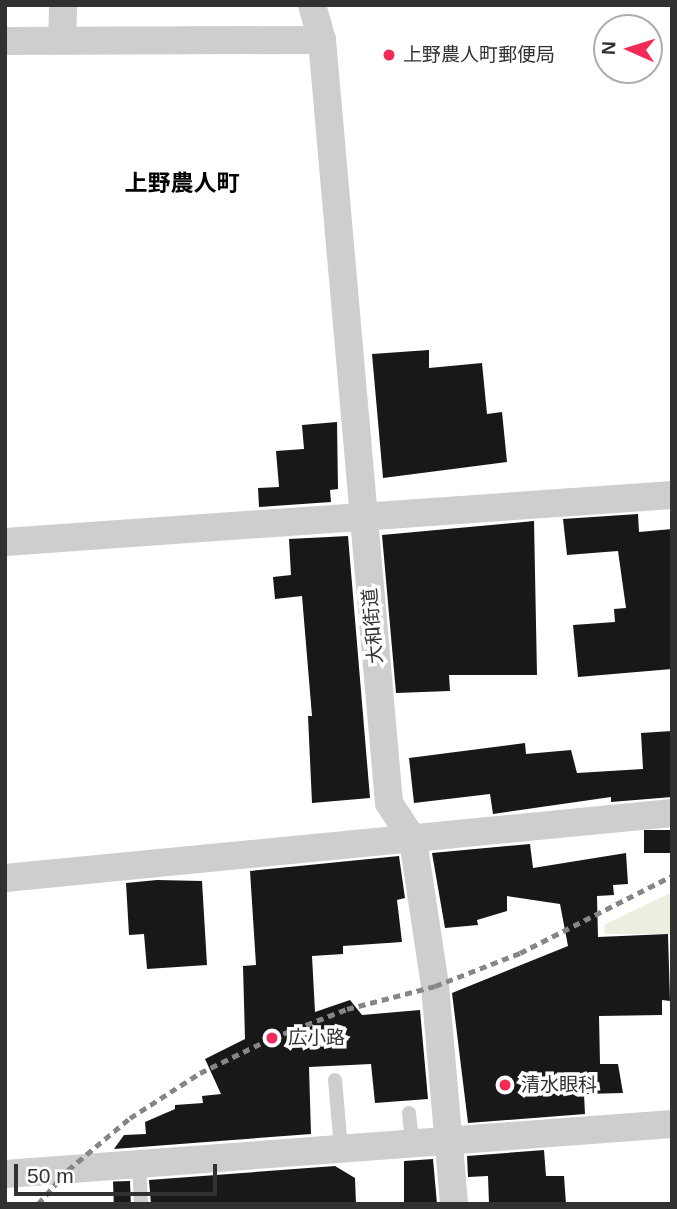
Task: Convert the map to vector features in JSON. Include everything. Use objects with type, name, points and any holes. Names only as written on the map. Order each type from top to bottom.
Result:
[{"type":"street","points":[[62,39],[63,5]]},
{"type":"street","name":"大和街道","points":[[312,5],[322,40],[389,803],[413,840],[435,986],[454,1204]]},
{"type":"street","points":[[5,41],[322,40]]},
{"type":"street","points":[[5,542],[672,495]]},
{"type":"street","points":[[5,878],[672,813]]},
{"type":"street","points":[[5,1174],[672,1125]]},
{"type":"lane","points":[[335,1080],[341,1149]]},
{"type":"lane","points":[[409,1113],[412,1144]]},
{"type":"lane","points":[[139,1165],[141,1204]]},
{"type":"green space","points":[[672,892],[672,934],[605,934],[604,925]]},
{"type":"building","points":[[429,350],[429,368],[482,363],[487,414],[502,412],[507,462],[383,478],[372,354]]},
{"type":"building","points":[[337,422],[338,489],[330,490],[331,502],[259,507],[258,488],[279,487],[276,451],[304,449],[302,425]]},
{"type":"building","points":[[638,514],[639,532],[672,529],[672,669],[578,677],[573,625],[615,622],[614,609],[626,608],[618,551],[567,555],[563,519]]},
{"type":"building","points":[[534,521],[537,675],[449,675],[450,691],[396,693],[382,535]]},
{"type":"building","points":[[348,536],[370,798],[312,803],[308,716],[312,716],[302,596],[275,599],[273,577],[291,575],[289,539]]},
{"type":"building","points":[[672,731],[672,797],[611,802],[611,797],[493,814],[490,794],[414,803],[409,758],[525,743],[526,754],[571,750],[577,773],[643,769],[641,733]]},
{"type":"building","points":[[644,830],[672,830],[672,853],[644,853]]},
{"type":"building","points":[[530,844],[533,868],[626,853],[628,884],[613,885],[614,895],[597,896],[598,937],[668,934],[670,1001],[662,1000],[662,1015],[599,1016],[600,1064],[618,1064],[623,1093],[584,1094],[585,1114],[468,1123],[452,993],[568,946],[560,904],[507,896],[507,911],[477,920],[478,925],[445,928],[432,853]]},
{"type":"building","points":[[399,856],[405,898],[397,900],[402,942],[343,946],[343,954],[312,956],[315,1012],[350,1000],[362,1015],[420,1010],[428,1099],[375,1103],[371,1064],[309,1067],[311,1134],[114,1149],[124,1135],[146,1134],[145,1122],[175,1109],[175,1105],[203,1103],[202,1096],[221,1094],[205,1059],[245,1039],[243,966],[256,965],[250,871]]},
{"type":"building","points":[[157,880],[202,881],[207,965],[147,969],[144,934],[129,935],[126,883]]},
{"type":"building","points":[[544,1150],[546,1176],[564,1176],[566,1204],[489,1204],[488,1176],[468,1177],[467,1156]]},
{"type":"building","points":[[433,1159],[437,1204],[404,1204],[404,1161]]},
{"type":"building","points":[[335,1166],[355,1178],[356,1204],[151,1204],[149,1180]]},
{"type":"building","points":[[130,1181],[131,1204],[114,1204],[113,1182]]},
{"type":"railway","points":[[38,1204],[68,1170],[130,1118],[200,1073],[272,1038],[347,1009],[435,986],[520,953],[672,876]]},
{"type":"place","name":"上野農人町郵便局","points":[[389,55]]},
{"type":"place","name":"広小路","points":[[272,1038]]},
{"type":"place","name":"清水眼科","points":[[505,1085]]},
{"type":"district","name":"上野農人町","points":[[182,183]]}]
